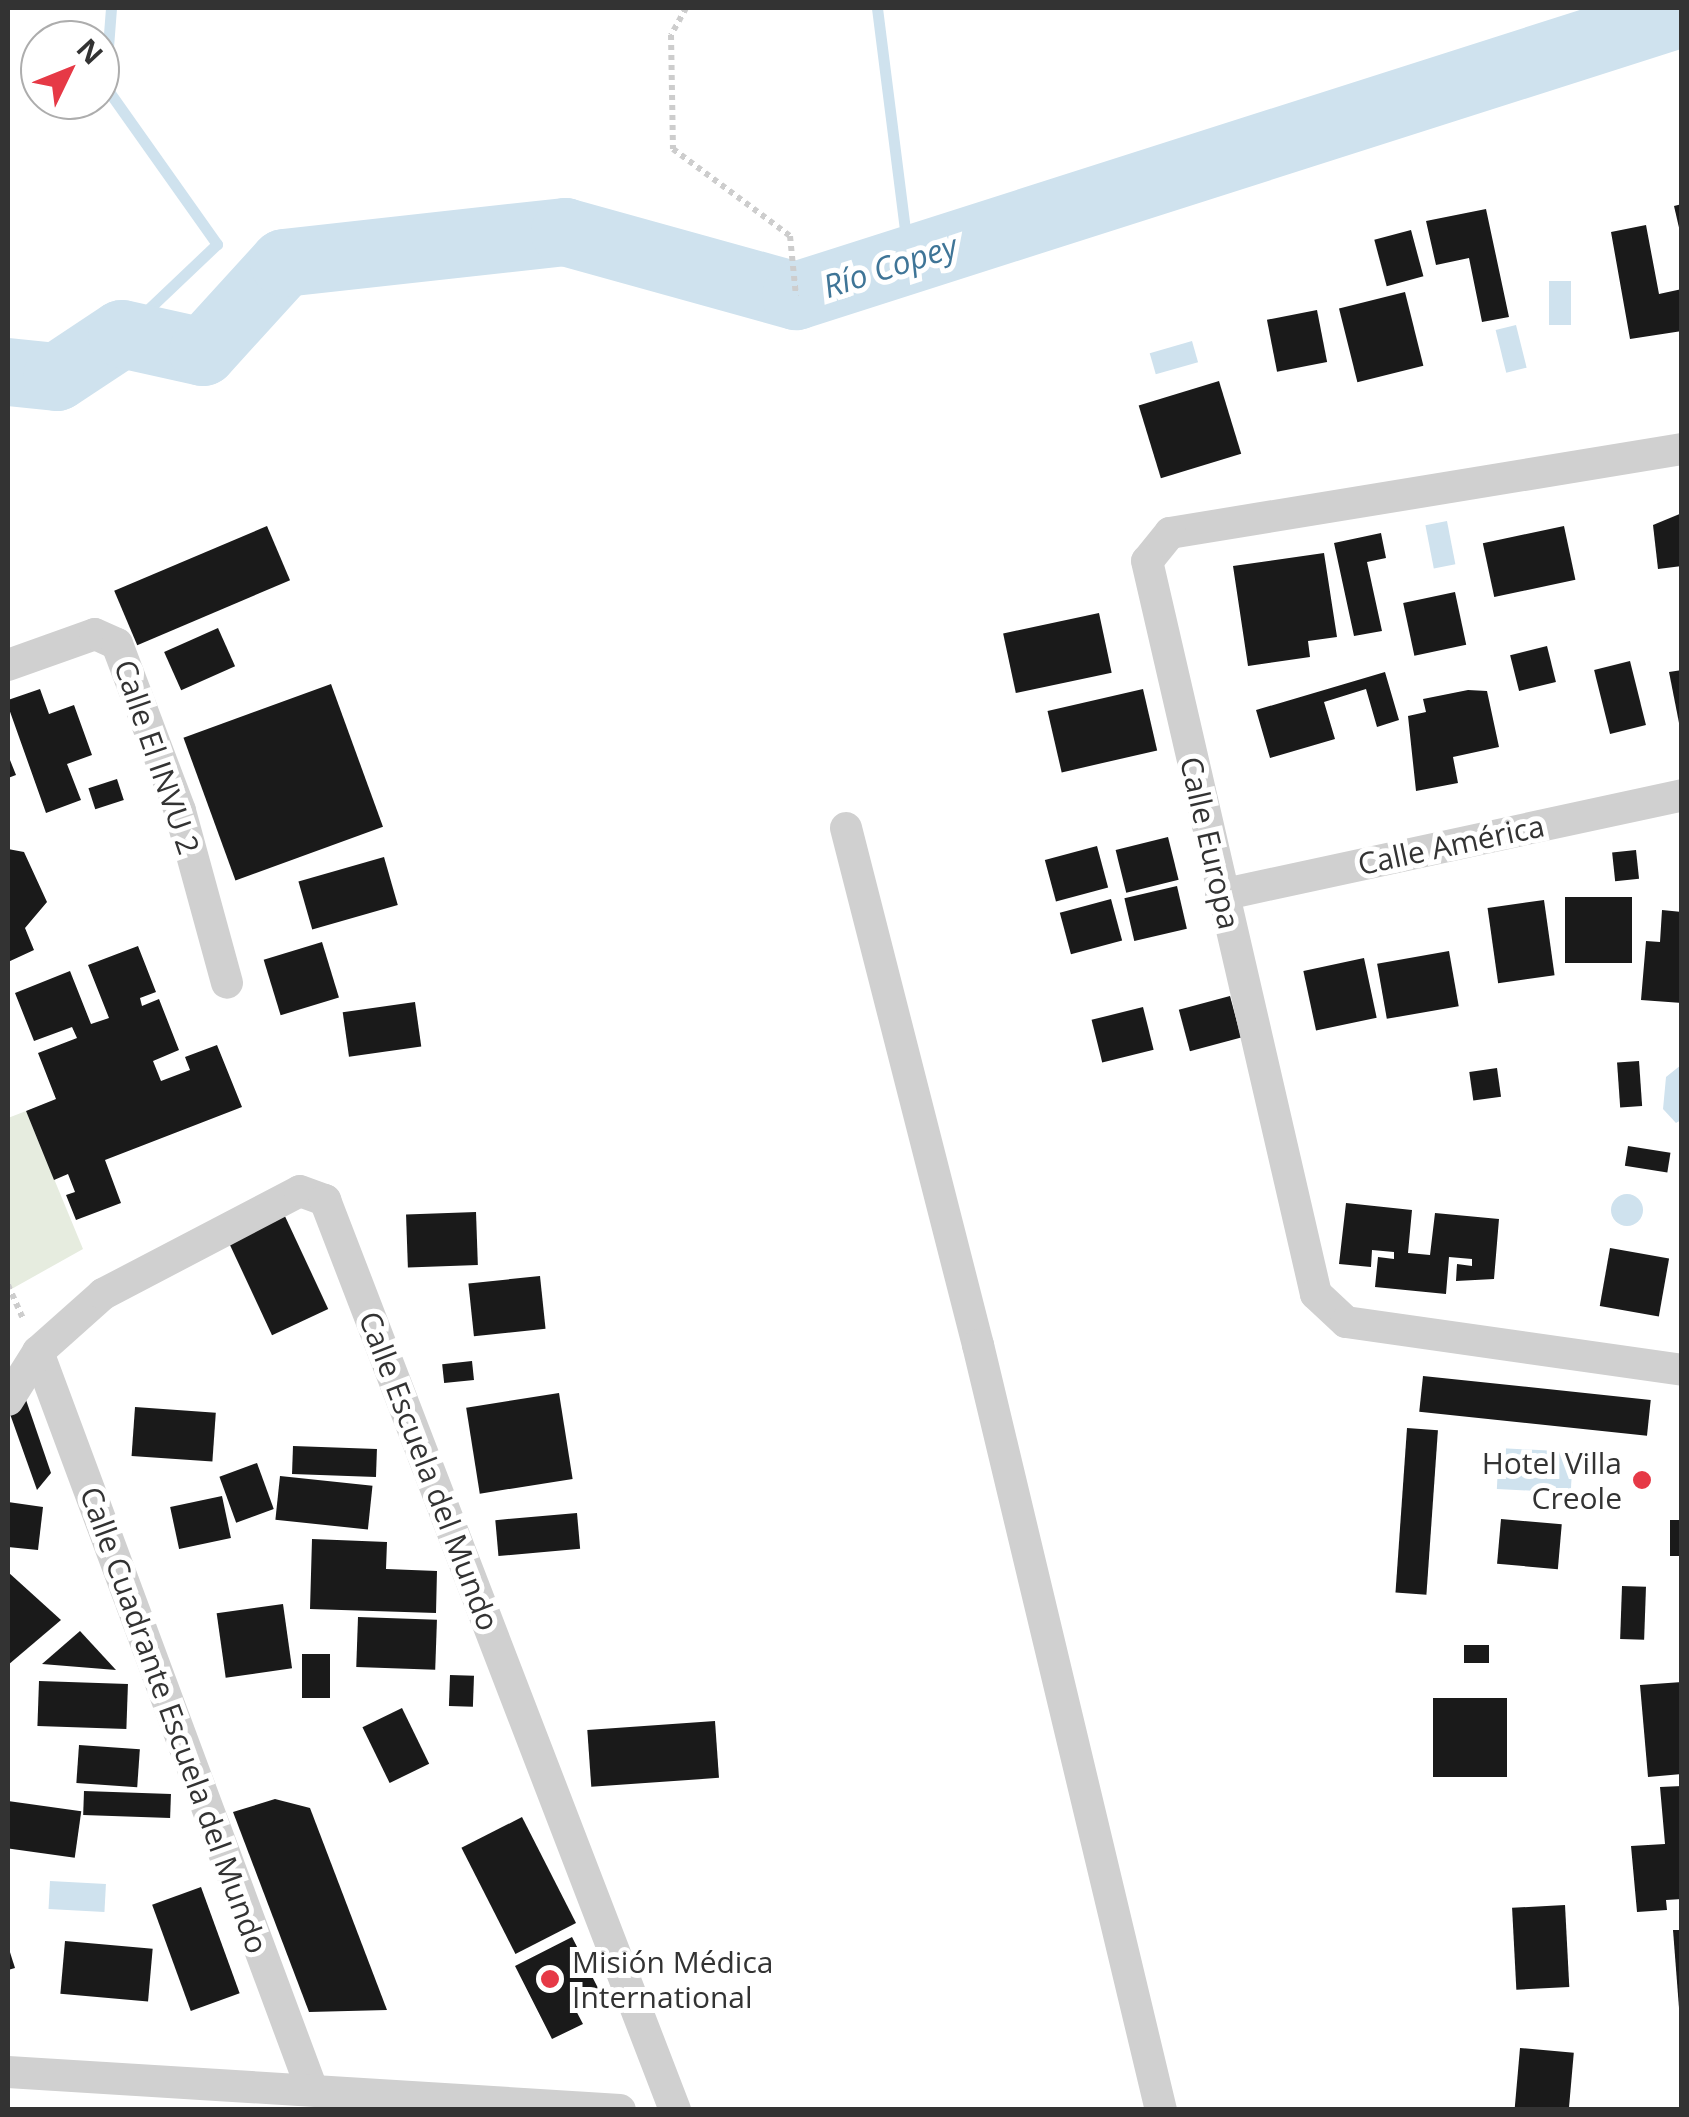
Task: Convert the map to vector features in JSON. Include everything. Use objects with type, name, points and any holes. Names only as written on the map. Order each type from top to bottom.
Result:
[{"type":"street","name":"Calle Europa","points":[[1682,449],[1170,533],[1155,545],[1147,561],[1316,1294],[1328,1310],[1346,1322],[1682,1370]]},
{"type":"street","name":"Calle El INVU 2","points":[[8,664],[95,634],[117,644],[180,811],[227,983]]},
{"type":"street","name":"Calle América","points":[[1222,895],[1682,795]]},
{"type":"street","points":[[846,828],[978,1345],[1160,2110]]},
{"type":"street","name":"Calle Escuela del Mundo","points":[[8,1400],[38,1352],[103,1294],[300,1190],[324,1200],[675,2110]]},
{"type":"street","name":"Calle Cuadrante Escuela del Mundo","points":[[38,1352],[311,2088]]},
{"type":"street","points":[[8,2072],[620,2110]]},
{"type":"path","points":[[686,8],[671,34],[673,149],[790,236],[796,296]]},
{"type":"shaded area","points":[[26,1111],[83,1249],[8,1291],[8,1118]]},
{"type":"water","points":[[1549,281],[1571,281],[1571,325],[1549,325]]},
{"type":"water","points":[[1516,325],[1527,368],[1506,373],[1496,330]]},
{"type":"water","points":[[1192,341],[1198,362],[1156,374],[1150,353]]},
{"type":"water","points":[[1447,521],[1455,564],[1434,568],[1425,525]]},
{"type":"water","points":[[1681,1065],[1681,1120],[1676,1123],[1663,1109],[1666,1077]]},
{"type":"water","points":[[1627,1194],[1638,1199],[1643,1210],[1638,1221],[1627,1226],[1616,1221],[1611,1210],[1616,1199]]},
{"type":"water","points":[[1499,1448],[1573,1452],[1571,1493],[1497,1489]]},
{"type":"water","points":[[50,1881],[106,1884],[104,1912],[49,1909]]},
{"type":"building","points":[[1682,204],[1682,231],[1680,232],[1674,206]]},
{"type":"building","points":[[1486,209],[1509,317],[1482,322],[1469,258],[1436,265],[1426,221]]},
{"type":"building","points":[[1646,225],[1659,294],[1682,289],[1682,331],[1630,339],[1611,232]]},
{"type":"building","points":[[1411,230],[1423,276],[1387,286],[1374,240]]},
{"type":"building","points":[[1405,292],[1423,366],[1357,382],[1339,308]]},
{"type":"building","points":[[1317,310],[1327,362],[1277,372],[1267,320]]},
{"type":"building","points":[[1219,381],[1241,454],[1161,478],[1139,406]]},
{"type":"building","points":[[1682,513],[1682,566],[1658,569],[1653,525]]},
{"type":"building","points":[[267,526],[290,580],[137,645],[114,591]]},
{"type":"building","points":[[1564,526],[1575,580],[1494,597],[1483,543]]},
{"type":"building","points":[[1381,533],[1386,558],[1367,562],[1382,631],[1354,636],[1334,543]]},
{"type":"building","points":[[1324,553],[1337,637],[1308,641],[1310,657],[1248,666],[1233,566]]},
{"type":"building","points":[[1455,592],[1466,645],[1414,656],[1403,603]]},
{"type":"building","points":[[1099,613],[1112,673],[1016,693],[1003,633]]},
{"type":"building","points":[[218,628],[235,666],[181,690],[164,652]]},
{"type":"building","points":[[1547,646],[1556,682],[1519,691],[1510,655]]},
{"type":"building","points":[[1630,661],[1646,725],[1610,734],[1594,670]]},
{"type":"building","points":[[1682,670],[1682,728],[1680,728],[1669,672]]},
{"type":"building","points":[[1385,672],[1399,720],[1377,727],[1366,689],[1324,702],[1335,739],[1270,758],[1256,710]]},
{"type":"building","points":[[331,684],[383,827],[235,881],[183,738]]},
{"type":"building","points":[[40,689],[49,714],[74,705],[92,755],[67,764],[81,800],[46,813],[8,706],[8,700]]},
{"type":"building","points":[[1143,689],[1157,750],[1062,772],[1048,711]]},
{"type":"building","points":[[1468,690],[1487,691],[1499,747],[1453,757],[1458,783],[1416,791],[1408,716],[1426,712],[1423,699]]},
{"type":"building","points":[[8,755],[16,775],[8,778]]},
{"type":"building","points":[[117,779],[124,800],[95,809],[88,788]]},
{"type":"building","points":[[1168,837],[1179,880],[1126,893],[1116,850]]},
{"type":"building","points":[[1097,846],[1108,888],[1056,902],[1045,860]]},
{"type":"building","points":[[8,849],[24,852],[47,902],[25,928],[34,950],[8,962]]},
{"type":"building","points":[[1636,850],[1639,879],[1615,881],[1612,853]]},
{"type":"building","points":[[384,857],[398,905],[312,930],[298,882]]},
{"type":"building","points":[[1177,886],[1187,929],[1134,941],[1124,898]]},
{"type":"building","points":[[1565,897],[1632,897],[1632,963],[1565,963]]},
{"type":"building","points":[[1111,899],[1122,941],[1071,954],[1060,913]]},
{"type":"building","points":[[1544,900],[1555,975],[1498,983],[1488,908]]},
{"type":"building","points":[[1662,910],[1682,912],[1682,1003],[1641,1000],[1646,941],[1660,942]]},
{"type":"building","points":[[322,942],[339,997],[281,1015],[264,960]]},
{"type":"building","points":[[138,946],[156,992],[140,998],[142,1006],[159,999],[179,1050],[153,1061],[161,1081],[190,1070],[185,1057],[217,1045],[242,1107],[105,1160],[121,1203],[76,1220],[66,1195],[75,1192],[68,1174],[54,1180],[26,1111],[56,1099],[38,1053],[77,1038],[72,1027],[34,1041],[15,993],[70,971],[91,1024],[109,1018],[88,965]]},
{"type":"building","points":[[1449,951],[1459,1006],[1387,1019],[1377,964]]},
{"type":"building","points":[[1364,958],[1377,1018],[1316,1031],[1303,971]]},
{"type":"building","points":[[1230,996],[1241,1038],[1190,1051],[1179,1010]]},
{"type":"building","points":[[415,1002],[421,1047],[349,1057],[343,1012]]},
{"type":"building","points":[[1143,1007],[1154,1050],[1102,1063],[1092,1020]]},
{"type":"building","points":[[1639,1061],[1642,1106],[1620,1107],[1617,1063]]},
{"type":"building","points":[[1497,1068],[1501,1097],[1473,1101],[1469,1072]]},
{"type":"building","points":[[1628,1146],[1670,1153],[1667,1172],[1625,1166]]},
{"type":"building","points":[[1346,1203],[1412,1210],[1408,1253],[1430,1255],[1435,1213],[1499,1219],[1494,1279],[1456,1281],[1457,1264],[1472,1266],[1472,1259],[1449,1257],[1446,1294],[1375,1287],[1378,1257],[1394,1259],[1394,1252],[1372,1250],[1371,1267],[1339,1264]]},
{"type":"building","points":[[283,1212],[328,1309],[272,1335],[227,1238]]},
{"type":"building","points":[[476,1212],[478,1265],[408,1267],[406,1214]]},
{"type":"building","points":[[1610,1248],[1669,1258],[1659,1317],[1600,1306]]},
{"type":"building","points":[[540,1276],[546,1329],[474,1336],[468,1284]]},
{"type":"building","points":[[472,1361],[474,1380],[444,1383],[442,1364]]},
{"type":"building","points":[[1423,1376],[1651,1400],[1647,1436],[1419,1412]]},
{"type":"building","points":[[559,1393],[573,1479],[480,1494],[466,1408]]},
{"type":"building","points":[[24,1394],[51,1473],[37,1490],[10,1414]]},
{"type":"building","points":[[135,1407],[216,1413],[212,1462],[132,1456]]},
{"type":"building","points":[[1407,1428],[1438,1430],[1426,1595],[1395,1593]]},
{"type":"building","points":[[293,1446],[377,1449],[376,1477],[292,1474]]},
{"type":"building","points":[[257,1463],[274,1509],[236,1523],[219,1477]]},
{"type":"building","points":[[280,1476],[372,1486],[368,1529],[275,1520]]},
{"type":"building","points":[[222,1496],[231,1538],[179,1549],[170,1507]]},
{"type":"building","points":[[8,1502],[43,1507],[38,1550],[8,1547]]},
{"type":"building","points":[[577,1513],[580,1549],[498,1556],[495,1520]]},
{"type":"building","points":[[1501,1519],[1562,1524],[1558,1569],[1497,1564]]},
{"type":"building","points":[[1670,1520],[1682,1520],[1682,1556],[1670,1556]]},
{"type":"building","points":[[312,1539],[387,1542],[386,1569],[437,1571],[436,1613],[310,1609]]},
{"type":"building","points":[[8,1572],[61,1620],[8,1665]]},
{"type":"building","points":[[1622,1586],[1646,1587],[1644,1640],[1620,1639]]},
{"type":"building","points":[[283,1604],[292,1668],[226,1678],[217,1613]]},
{"type":"building","points":[[358,1617],[437,1620],[435,1670],[356,1667]]},
{"type":"building","points":[[80,1631],[116,1670],[42,1664]]},
{"type":"building","points":[[1464,1645],[1489,1645],[1489,1663],[1464,1663]]},
{"type":"building","points":[[302,1654],[330,1654],[330,1698],[302,1698]]},
{"type":"building","points":[[450,1675],[474,1676],[473,1707],[449,1706]]},
{"type":"building","points":[[39,1681],[128,1684],[126,1729],[37,1726]]},
{"type":"building","points":[[1682,1682],[1682,1774],[1648,1777],[1640,1685]]},
{"type":"building","points":[[1433,1698],[1507,1698],[1507,1777],[1433,1777]]},
{"type":"building","points":[[402,1708],[429,1764],[390,1783],[362,1727]]},
{"type":"building","points":[[715,1721],[719,1778],[591,1787],[587,1730]]},
{"type":"building","points":[[79,1745],[140,1749],[137,1787],[76,1783]]},
{"type":"building","points":[[1682,1786],[1682,1899],[1666,1900],[1667,1910],[1637,1912],[1631,1846],[1665,1844],[1660,1787]]},
{"type":"building","points":[[84,1791],[171,1794],[170,1818],[83,1815]]},
{"type":"building","points":[[275,1799],[310,1808],[387,2010],[309,2012],[233,1812]]},
{"type":"building","points":[[8,1801],[81,1811],[75,1858],[8,1848]]},
{"type":"building","points":[[522,1817],[576,1923],[515,1954],[461,1848]]},
{"type":"building","points":[[201,1887],[240,1993],[191,2011],[152,1905]]},
{"type":"building","points":[[1565,1905],[1569,1987],[1516,1990],[1512,1908]]},
{"type":"building","points":[[1673,1930],[1682,1930],[1679,2008]]},
{"type":"building","points":[[572,1937],[599,1990],[572,2003],[583,2024],[552,2039],[515,1966]]},
{"type":"building","points":[[65,1941],[153,1949],[148,2001],[60,1994]]},
{"type":"building","points":[[8,1946],[15,1968],[8,1970]]},
{"type":"building","points":[[1520,2048],[1574,2053],[1569,2110],[1515,2109]]},
{"type":"waterway","points":[[111,8],[105,86],[217,244],[122,334]]},
{"type":"waterway","points":[[877,8],[909,261]]},
{"type":"waterway","name":"Río Copey","points":[[8,372],[57,377],[122,334],[203,352],[284,263],[565,232],[796,296],[1682,13]]},
{"type":"place","name":"Hotel Villa Creole","points":[[1642,1480]]},
{"type":"place","name":"Misión Médica International","points":[[550,1979]]}]
